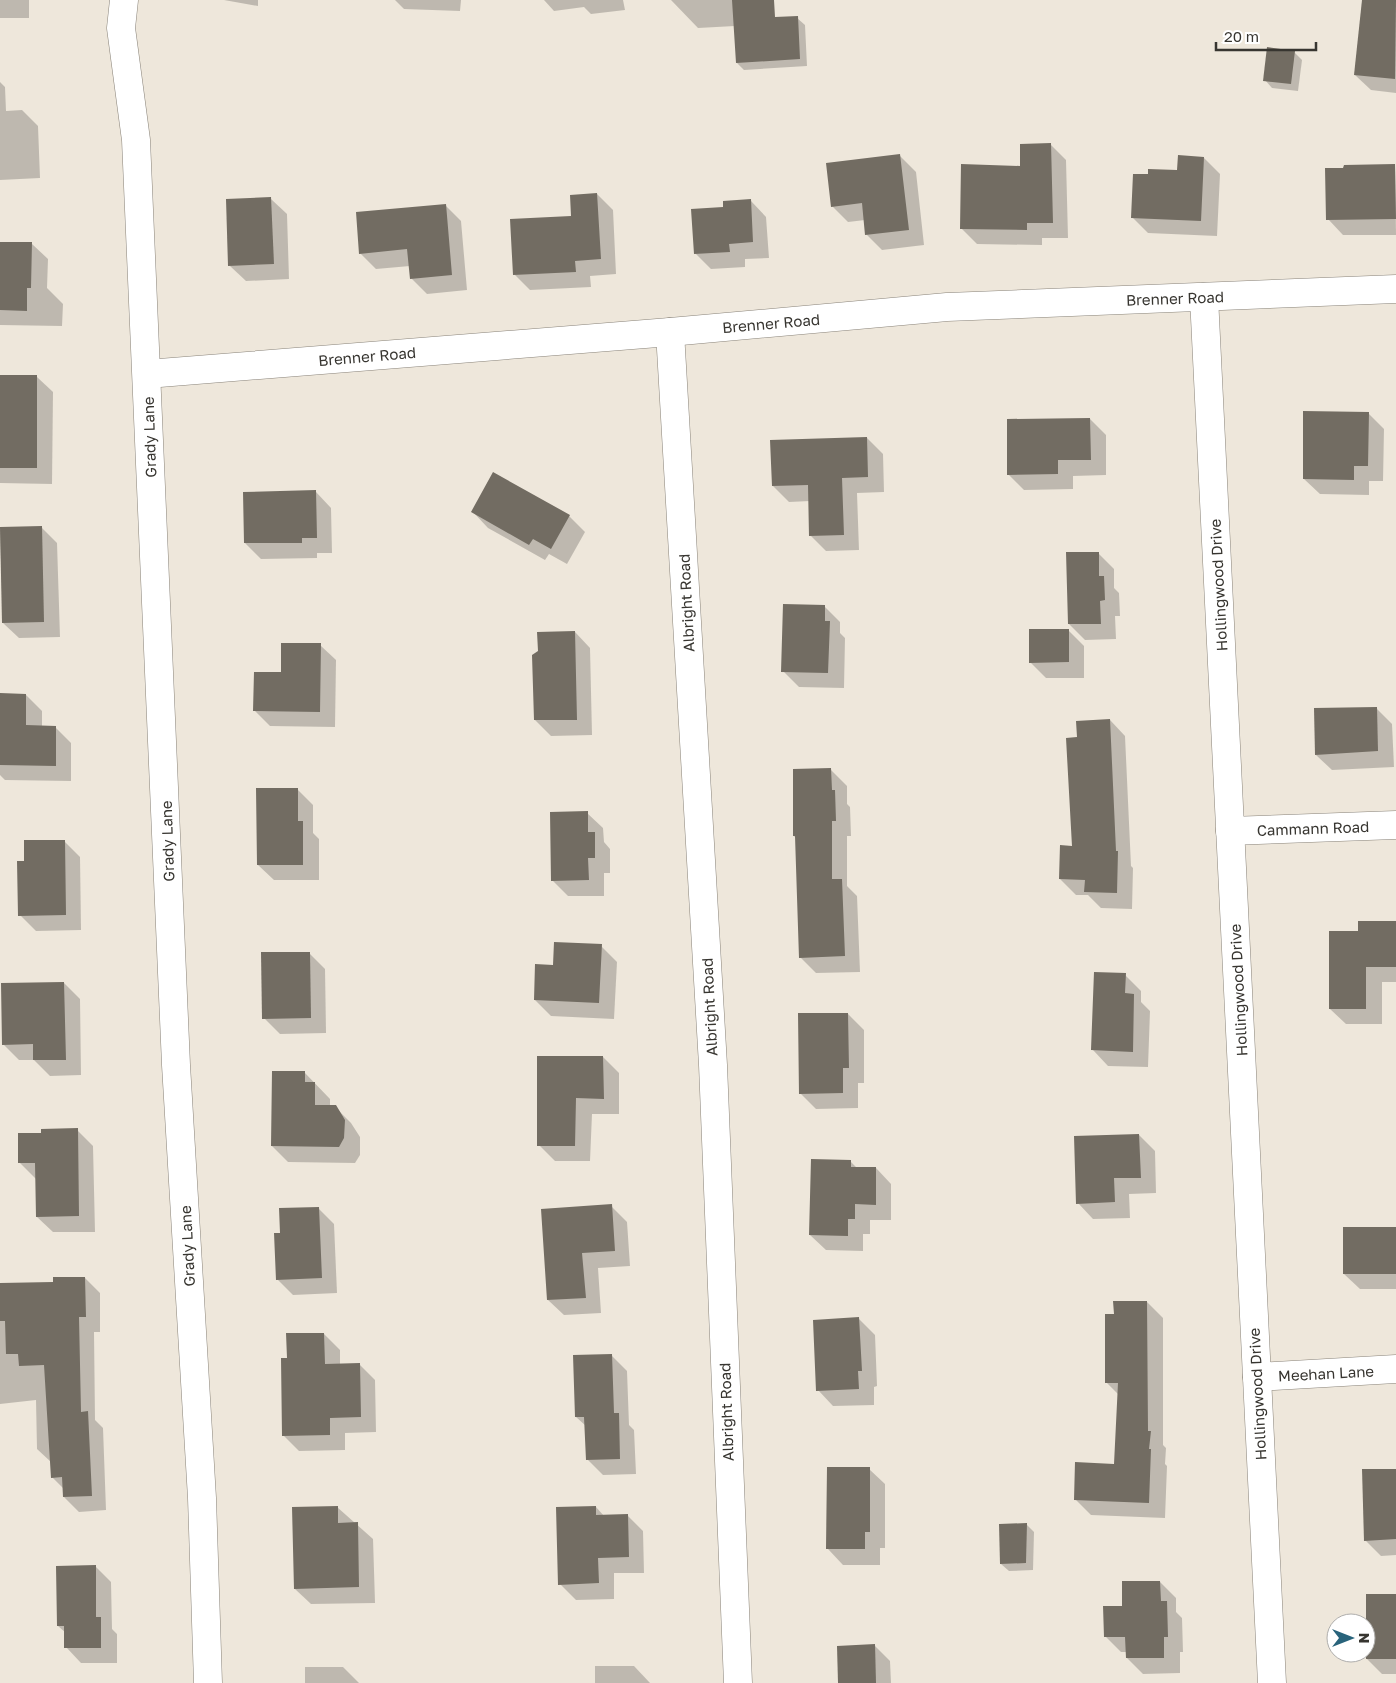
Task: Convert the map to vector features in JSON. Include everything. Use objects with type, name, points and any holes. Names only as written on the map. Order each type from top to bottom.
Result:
[{"type":"street","name":"Grady Lane","points":[[124,0],[121,28],[136,140],[176,1065],[202,1489],[208,1683]]},
{"type":"street","name":"Brenner Road","points":[[147,374],[670,332],[947,306],[1396,289]]},
{"type":"street","name":"Hollingwood Drive","points":[[1204,297],[1272,1683]]},
{"type":"street","name":"Albright Road","points":[[670,332],[713,1065],[738,1683]]},
{"type":"street","name":"Cammann Road","points":[[1230,832],[1396,825]]},
{"type":"street","name":"Meehan Lane","points":[[1257,1377],[1396,1369]]},
{"type":"building","points":[[732,0],[774,0],[775,17],[798,16],[800,59],[736,63]]},
{"type":"building","points":[[1362,0],[1396,0],[1395,79],[1354,75]]},
{"type":"building","points":[[1267,47],[1295,51],[1291,84],[1263,81]]},
{"type":"building","points":[[1051,143],[1053,223],[1027,223],[1027,230],[960,229],[961,164],[1020,166],[1020,144]]},
{"type":"building","points":[[900,154],[909,230],[865,235],[862,203],[831,207],[826,163]]},
{"type":"building","points":[[1178,155],[1204,157],[1201,221],[1131,218],[1133,174],[1148,174],[1148,169],[1177,170]]},
{"type":"building","points":[[1395,164],[1396,219],[1326,220],[1325,168],[1343,168],[1344,165]]},
{"type":"building","points":[[597,193],[601,259],[575,261],[576,272],[513,275],[510,219],[571,216],[570,195]]},
{"type":"building","points":[[271,197],[274,264],[228,266],[226,199]]},
{"type":"building","points":[[751,199],[753,242],[729,244],[730,252],[694,254],[691,209],[723,207],[723,201]]},
{"type":"building","points":[[446,204],[452,275],[410,279],[407,249],[359,254],[356,212]]},
{"type":"building","points":[[0,242],[32,242],[31,288],[27,288],[27,311],[0,310]]},
{"type":"building","points":[[0,375],[37,375],[37,468],[0,468]]},
{"type":"building","points":[[1303,411],[1369,412],[1368,466],[1354,466],[1354,480],[1303,479]]},
{"type":"building","points":[[1090,418],[1091,460],[1058,460],[1058,474],[1007,475],[1007,419]]},
{"type":"building","points":[[867,437],[868,477],[842,478],[844,535],[809,536],[808,485],[772,486],[770,440]]},
{"type":"building","points":[[493,472],[570,515],[551,549],[533,539],[529,545],[471,512]]},
{"type":"building","points":[[316,490],[317,538],[302,538],[302,543],[244,543],[243,492]]},
{"type":"building","points":[[42,526],[44,622],[2,623],[0,527]]},
{"type":"building","points":[[1066,552],[1099,552],[1099,576],[1104,576],[1105,600],[1100,601],[1101,624],[1068,624]]},
{"type":"building","points":[[783,604],[825,605],[825,621],[830,621],[828,673],[781,672]]},
{"type":"building","points":[[1029,629],[1069,629],[1069,662],[1029,663]]},
{"type":"building","points":[[575,631],[577,720],[534,720],[532,655],[538,651],[537,632]]},
{"type":"building","points":[[281,643],[321,643],[320,712],[253,711],[254,672],[281,672]]},
{"type":"building","points":[[0,693],[26,694],[26,725],[56,726],[56,766],[0,765]]},
{"type":"building","points":[[1377,707],[1378,751],[1315,755],[1314,708]]},
{"type":"building","points":[[1110,719],[1116,851],[1118,851],[1117,893],[1084,892],[1085,880],[1059,879],[1060,845],[1072,846],[1066,738],[1077,737],[1076,721]]},
{"type":"building","points":[[831,768],[832,790],[835,790],[836,821],[832,821],[832,879],[842,879],[845,956],[799,958],[795,836],[793,836],[793,769]]},
{"type":"building","points":[[256,788],[298,788],[298,821],[303,821],[303,865],[257,865]]},
{"type":"building","points":[[588,811],[588,832],[595,832],[595,858],[588,858],[589,880],[551,881],[550,812]]},
{"type":"building","points":[[24,840],[65,840],[66,915],[18,916],[17,861],[24,861]]},
{"type":"building","points":[[1358,921],[1396,921],[1396,967],[1366,967],[1366,1009],[1329,1009],[1329,931],[1358,931]]},
{"type":"building","points":[[554,942],[602,944],[599,1003],[534,1000],[535,964],[553,965]]},
{"type":"building","points":[[261,952],[310,952],[311,1018],[262,1019]]},
{"type":"building","points":[[1094,972],[1126,973],[1125,993],[1134,994],[1133,1052],[1091,1050]]},
{"type":"building","points":[[64,982],[66,1060],[33,1060],[33,1044],[2,1045],[1,983]]},
{"type":"building","points":[[798,1013],[848,1013],[849,1068],[843,1068],[843,1093],[799,1094]]},
{"type":"building","points":[[537,1056],[603,1056],[604,1099],[576,1098],[575,1146],[537,1146]]},
{"type":"building","points":[[272,1071],[305,1071],[305,1082],[315,1082],[315,1105],[336,1105],[345,1120],[344,1138],[339,1147],[271,1146]]},
{"type":"building","points":[[78,1128],[79,1216],[36,1217],[35,1163],[18,1163],[18,1133],[41,1133],[41,1129]]},
{"type":"building","points":[[1139,1134],[1141,1178],[1114,1178],[1115,1202],[1076,1204],[1074,1136]]},
{"type":"building","points":[[811,1159],[851,1160],[851,1167],[876,1167],[876,1205],[855,1204],[855,1219],[848,1219],[848,1236],[809,1235]]},
{"type":"building","points":[[612,1204],[615,1251],[582,1253],[586,1298],[547,1300],[541,1209]]},
{"type":"building","points":[[319,1207],[322,1278],[276,1280],[274,1233],[280,1233],[279,1208]]},
{"type":"building","points":[[1343,1227],[1396,1227],[1396,1274],[1343,1274]]},
{"type":"building","points":[[53,1277],[85,1277],[86,1317],[79,1317],[81,1412],[88,1411],[92,1496],[63,1497],[62,1477],[51,1478],[44,1365],[19,1366],[18,1354],[6,1354],[5,1321],[0,1321],[0,1283],[53,1282]]},
{"type":"building","points":[[1113,1301],[1147,1301],[1148,1431],[1151,1431],[1149,1503],[1074,1500],[1075,1462],[1114,1464],[1118,1383],[1105,1383],[1105,1314],[1114,1314]]},
{"type":"building","points":[[859,1317],[862,1371],[858,1371],[859,1389],[816,1391],[813,1320]]},
{"type":"building","points":[[286,1333],[324,1333],[325,1364],[360,1363],[361,1417],[330,1418],[330,1435],[282,1436],[281,1358],[287,1358]]},
{"type":"building","points":[[612,1354],[614,1413],[619,1413],[620,1459],[586,1460],[584,1417],[575,1417],[573,1355]]},
{"type":"building","points":[[827,1467],[870,1467],[870,1532],[865,1532],[865,1549],[826,1549]]},
{"type":"building","points":[[1362,1469],[1396,1469],[1396,1539],[1364,1541]]},
{"type":"building","points":[[338,1506],[338,1523],[358,1522],[359,1587],[294,1589],[292,1507]]},
{"type":"building","points":[[596,1506],[596,1515],[628,1514],[629,1557],[598,1558],[599,1583],[558,1585],[556,1507]]},
{"type":"building","points":[[1027,1523],[1026,1563],[1000,1564],[999,1524]]},
{"type":"building","points":[[96,1565],[96,1617],[101,1617],[101,1648],[64,1648],[64,1626],[57,1626],[56,1566]]},
{"type":"building","points":[[1122,1581],[1160,1581],[1161,1601],[1167,1601],[1168,1637],[1164,1637],[1164,1658],[1126,1658],[1125,1637],[1104,1637],[1103,1606],[1122,1606]]},
{"type":"building","points":[[1366,1594],[1396,1594],[1396,1659],[1376,1659],[1376,1613],[1366,1613]]},
{"type":"building","points":[[875,1644],[876,1683],[838,1683],[837,1646]]}]
